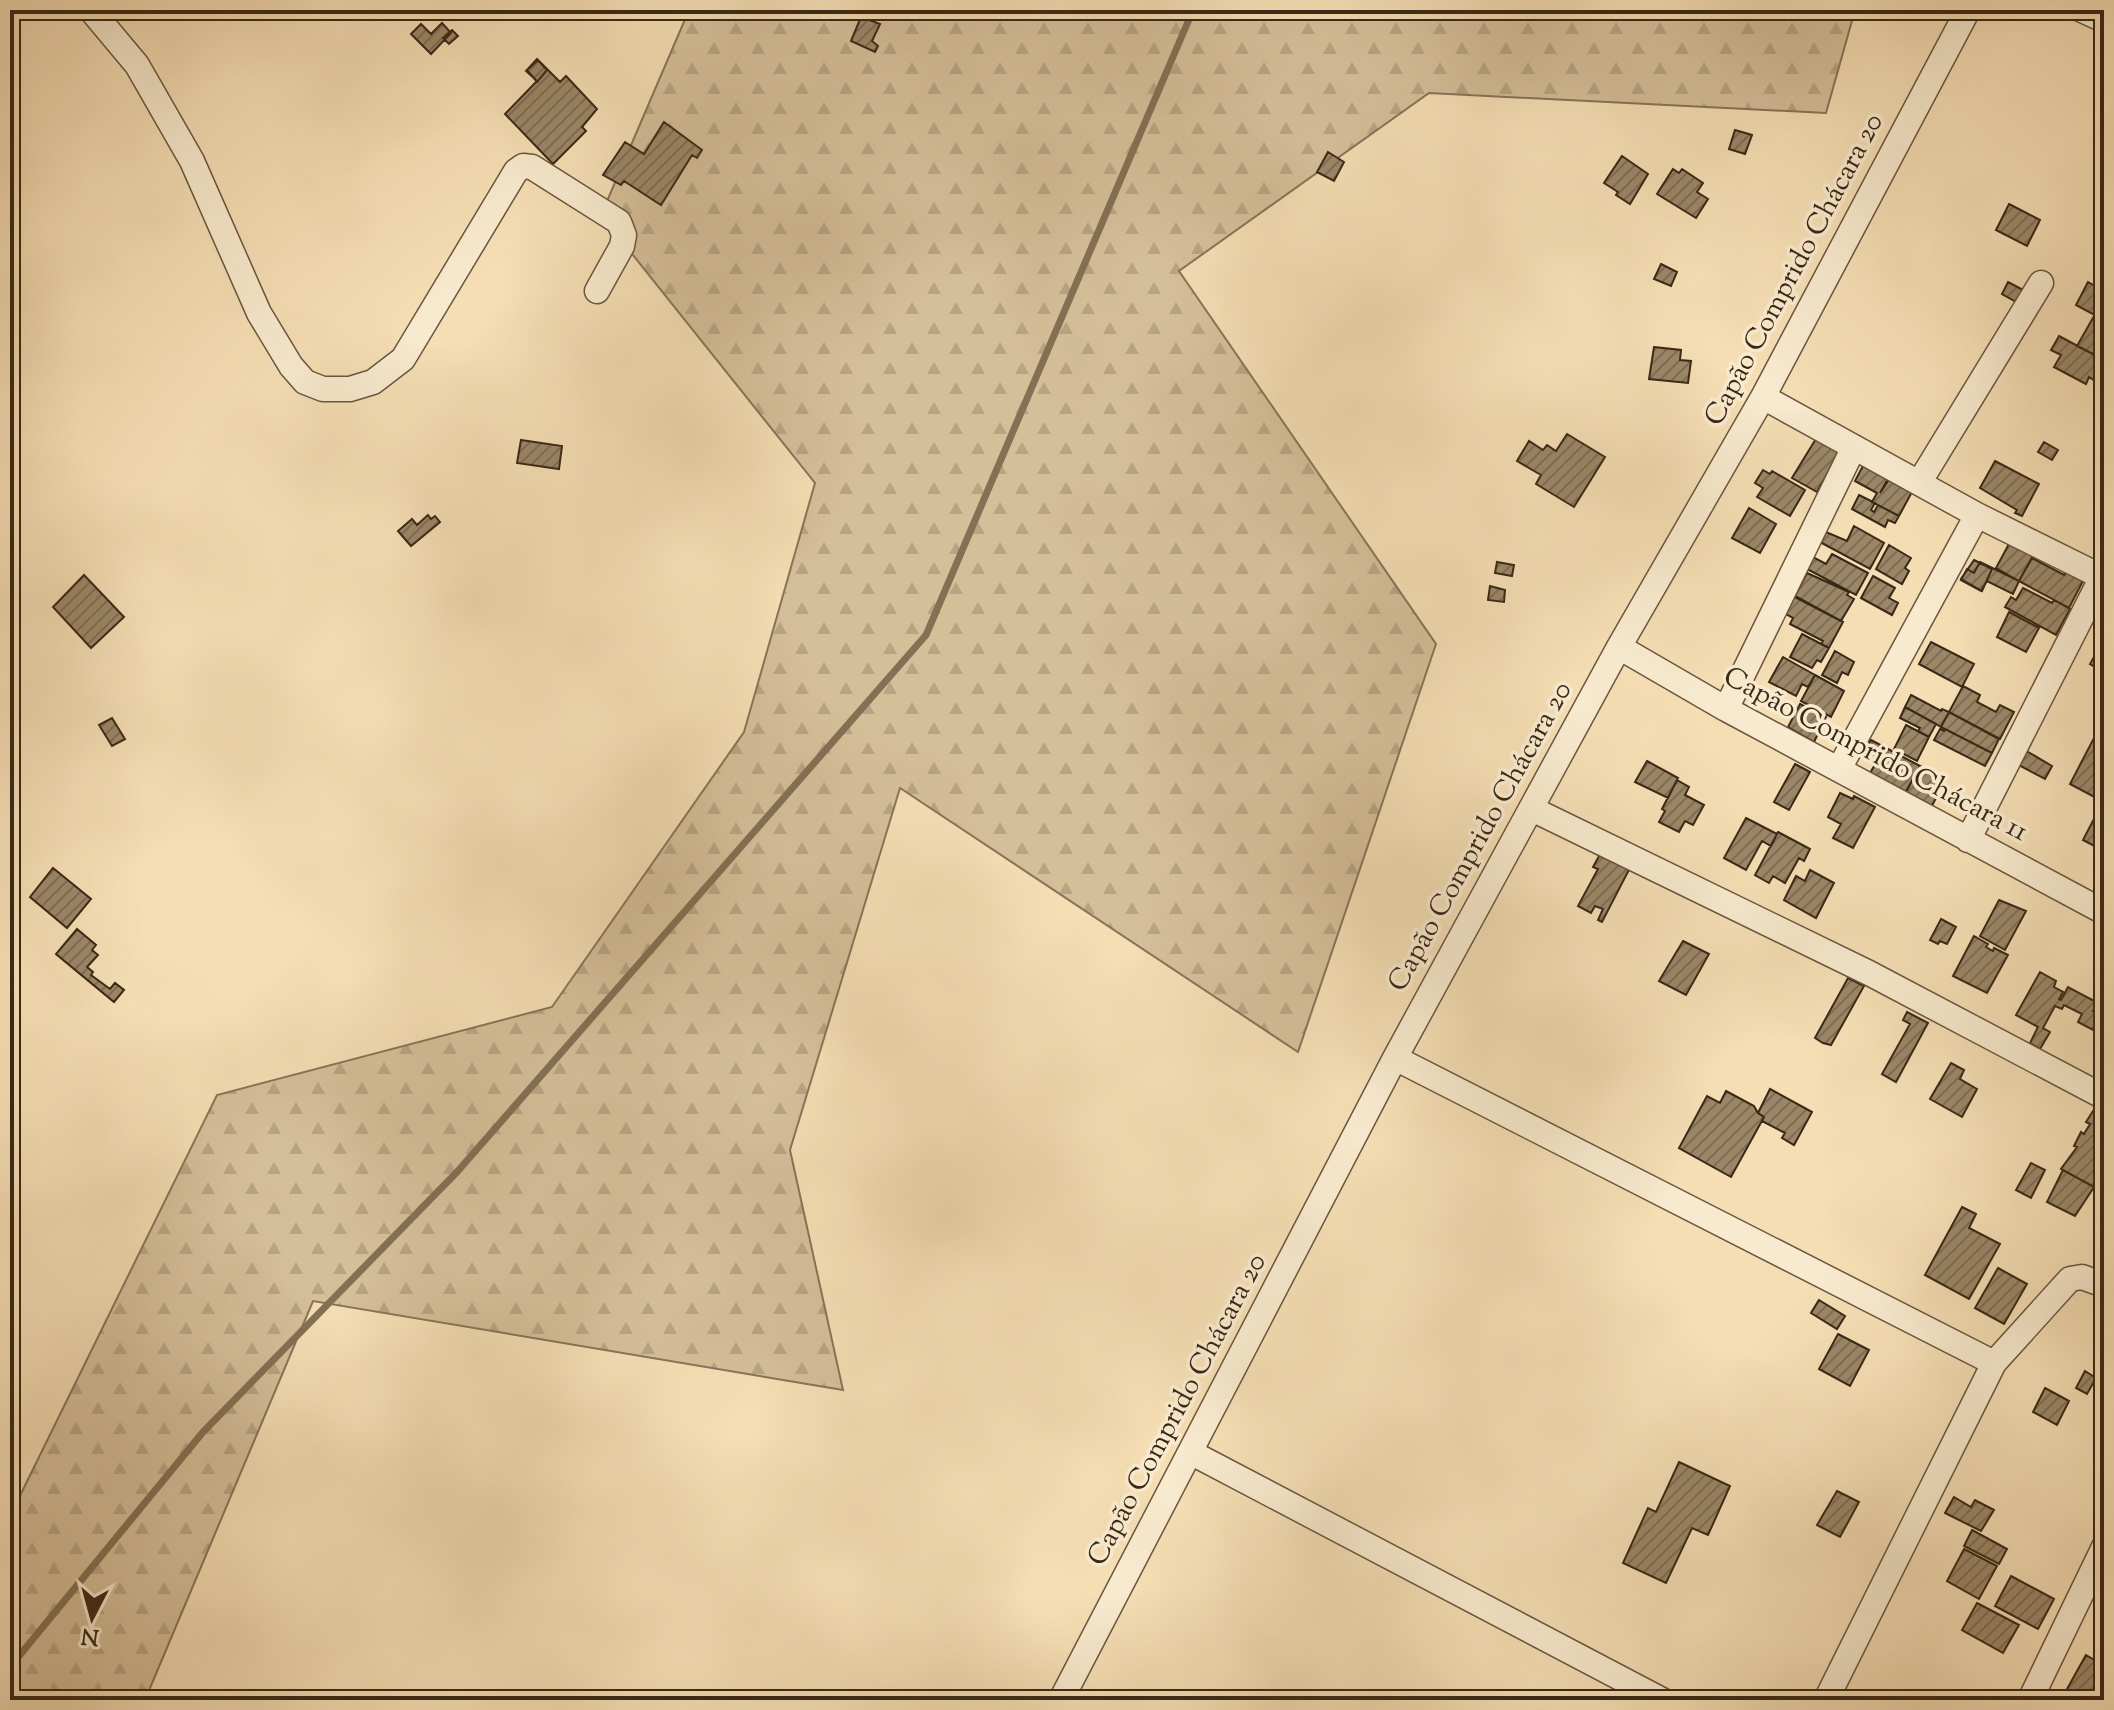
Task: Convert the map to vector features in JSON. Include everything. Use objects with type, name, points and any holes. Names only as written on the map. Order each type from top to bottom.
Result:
[{"type":"street","points":[[91,10],[137,65],[192,161],[259,313],[291,366],[305,382],[323,389],[350,389],[373,382],[403,359],[516,171],[523,166],[532,167],[619,222],[624,235],[622,246],[597,291]]},
{"type":"street","name":"Capão Comprido Chácara 20","points":[[1061,1700],[1395,1058],[1619,647],[1763,397],[1968,10]]},
{"type":"street","points":[[2082,10],[2104,20]]},
{"type":"street","points":[[1919,483],[2041,283]]},
{"type":"street","points":[[1763,397],[1977,515],[2103,576],[1968,840]]},
{"type":"street","points":[[1726,709],[1854,447]]},
{"type":"street","points":[[1839,769],[1977,515]]},
{"type":"street","name":"Capão Comprido Chácara 11","points":[[1619,647],[1726,709],[2104,912]]},
{"type":"street","points":[[1532,809],[1869,973],[2104,1097]]},
{"type":"street","points":[[1395,1058],[1994,1363]]},
{"type":"street","points":[[1826,1700],[1994,1363],[2070,1279],[2082,1277],[2104,1285]]},
{"type":"street","points":[[1190,1452],[1662,1700]]},
{"type":"street","points":[[2030,1700],[2104,1547]]},
{"type":"green space","points":[[689,10],[1855,10],[1826,113],[1429,93],[1179,271],[1436,644],[1298,1052],[900,788],[790,1150],[843,1390],[313,1301],[145,1700],[10,1700],[10,1516],[217,1095],[552,1007],[744,732],[815,483],[601,215]]},
{"type":"building","points":[[861,17],[880,24],[872,41],[878,46],[875,52],[851,41]]},
{"type":"building","points":[[442,23],[451,33],[431,54],[411,34],[421,24],[431,34]]},
{"type":"building","points":[[452,30],[458,36],[449,44],[443,38]]},
{"type":"building","points":[[537,59],[560,82],[566,76],[597,109],[582,127],[586,131],[553,164],[505,114],[537,81],[526,71]]},
{"type":"building","points":[[538,60],[547,70],[537,82],[527,70]]},
{"type":"building","points":[[664,122],[702,150],[697,158],[692,155],[661,205],[624,181],[621,185],[603,175],[625,142],[644,154]]},
{"type":"building","points":[[1735,130],[1752,135],[1745,154],[1729,149]]},
{"type":"building","points":[[1328,152],[1344,162],[1334,181],[1317,172]]},
{"type":"building","points":[[1622,156],[1648,174],[1630,204],[1604,183]]},
{"type":"building","points":[[1673,169],[1679,173],[1682,169],[1703,183],[1697,192],[1708,199],[1696,218],[1657,194]]},
{"type":"building","points":[[2009,204],[2040,220],[2027,246],[1996,230]]},
{"type":"building","points":[[1661,264],[1677,272],[1671,286],[1654,279]]},
{"type":"building","points":[[2008,282],[2025,291],[2018,303],[2002,294]]},
{"type":"building","points":[[2088,282],[2104,291],[2102,319],[2076,305]]},
{"type":"building","points":[[2094,316],[2104,321],[2104,334],[2095,355],[2077,346]]},
{"type":"building","points":[[2059,336],[2104,360],[2095,381],[2089,377],[2086,384],[2054,367],[2061,355],[2051,350]]},
{"type":"building","points":[[1654,347],[1681,350],[1680,360],[1691,361],[1688,383],[1649,379]]},
{"type":"building","points":[[1567,434],[1605,457],[1574,507],[1536,484],[1541,475],[1517,461],[1529,441],[1543,450],[1547,445],[1556,451]]},
{"type":"building","points":[[1817,437],[1840,451],[1817,492],[1792,478]]},
{"type":"building","points":[[521,440],[562,446],[559,469],[517,463]]},
{"type":"building","points":[[2044,442],[2058,450],[2052,460],[2038,452]]},
{"type":"building","points":[[1995,461],[2039,484],[2022,516],[1980,488]]},
{"type":"building","points":[[1864,464],[1889,477],[1880,493],[1890,478],[1913,490],[1899,516],[1872,502],[1877,493],[1855,481]]},
{"type":"building","points":[[1763,470],[1770,474],[1772,471],[1805,490],[1790,516],[1757,497],[1763,488],[1755,483]]},
{"type":"building","points":[[1859,495],[1875,503],[1871,510],[1874,512],[1878,505],[1899,516],[1895,523],[1888,520],[1885,527],[1852,509]]},
{"type":"building","points":[[1749,508],[1776,524],[1760,553],[1732,538]]},
{"type":"building","points":[[428,515],[431,519],[435,516],[440,522],[411,546],[398,531],[412,519],[417,525]]},
{"type":"building","points":[[1854,526],[1884,543],[1870,569],[1820,542],[1826,532],[1847,541]]},
{"type":"building","points":[[2011,540],[2035,552],[2019,581],[1996,568]]},
{"type":"building","points":[[1889,545],[1911,558],[1902,584],[1876,569]]},
{"type":"building","points":[[1832,554],[1868,573],[1856,595],[1807,569],[1813,557],[1826,564]]},
{"type":"building","points":[[2032,558],[2083,581],[2069,608],[2019,581]]},
{"type":"building","points":[[1974,560],[1992,569],[1982,591],[1961,579]]},
{"type":"building","points":[[1497,562],[1514,565],[1512,576],[1495,573]]},
{"type":"building","points":[[1980,562],[2019,581],[2013,594],[1987,581],[1981,591],[1961,580],[1967,569],[1974,573]]},
{"type":"building","points":[[1807,573],[1849,592],[1847,595],[1854,599],[1841,621],[1795,596]]},
{"type":"building","points":[[84,575],[124,617],[91,648],[53,607]]},
{"type":"building","points":[[1873,576],[1895,588],[1889,598],[1898,603],[1892,615],[1861,598]]},
{"type":"building","points":[[1490,586],[1505,590],[1504,602],[1488,600]]},
{"type":"building","points":[[2023,588],[2070,609],[2056,635],[2005,607],[2011,597],[2016,600]]},
{"type":"building","points":[[1793,596],[1843,622],[1829,648],[1821,644],[1823,641],[1790,624],[1793,618],[1784,613]]},
{"type":"building","points":[[2009,612],[2039,628],[2026,652],[1997,637]]},
{"type":"building","points":[[1802,634],[1829,648],[1821,662],[1817,660],[1812,668],[1790,657]]},
{"type":"building","points":[[2104,639],[2104,672],[2090,664]]},
{"type":"building","points":[[1931,642],[1974,664],[1962,687],[1919,664]]},
{"type":"building","points":[[1835,651],[1854,662],[1848,675],[1842,672],[1837,683],[1822,675]]},
{"type":"building","points":[[1783,657],[1815,675],[1808,687],[1802,684],[1796,696],[1769,682]]},
{"type":"building","points":[[1815,675],[1844,691],[1831,717],[1801,701]]},
{"type":"building","points":[[1963,686],[1980,695],[1977,702],[1996,712],[2000,705],[2014,712],[2000,739],[1949,712]]},
{"type":"building","points":[[1911,695],[1949,712],[1941,727],[1905,707]]},
{"type":"building","points":[[1800,704],[1826,717],[1814,742],[1788,727]]},
{"type":"building","points":[[1905,707],[1936,724],[1929,737],[1918,731],[1920,728],[1900,718]]},
{"type":"building","points":[[1949,712],[1999,739],[1992,753],[1941,727]]},
{"type":"building","points":[[112,718],[125,739],[112,746],[99,725]]},
{"type":"building","points":[[1906,725],[1929,737],[1917,761],[1894,749]]},
{"type":"building","points":[[1940,729],[1992,753],[1985,766],[1934,740]]},
{"type":"building","points":[[2095,736],[2104,740],[2104,802],[2070,784]]},
{"type":"building","points":[[1871,740],[1920,766],[1905,793],[1870,773],[1879,758],[1865,750]]},
{"type":"building","points":[[2023,749],[2052,766],[2045,779],[2015,763]]},
{"type":"building","points":[[1647,761],[1678,778],[1668,798],[1635,782]]},
{"type":"building","points":[[1795,764],[1810,772],[1789,810],[1774,802]]},
{"type":"building","points":[[1920,766],[1940,776],[1933,789],[1939,792],[1932,806],[1906,792]]},
{"type":"building","points":[[1677,780],[1689,787],[1685,795],[1704,805],[1693,825],[1685,821],[1679,832],[1659,822]]},
{"type":"building","points":[[1840,793],[1853,799],[1854,796],[1875,807],[1853,848],[1833,838],[1841,824],[1828,817]]},
{"type":"building","points":[[2096,815],[2104,820],[2104,851],[2083,840]]},
{"type":"building","points":[[1746,818],[1777,834],[1771,846],[1762,841],[1746,870],[1724,858]]},
{"type":"building","points":[[1778,832],[1810,849],[1804,861],[1799,858],[1785,883],[1773,876],[1769,883],[1755,875]]},
{"type":"building","points":[[1604,847],[1633,862],[1602,922],[1598,920],[1603,909],[1595,906],[1591,913],[1578,906],[1598,869],[1593,867]]},
{"type":"building","points":[[53,868],[91,899],[67,928],[30,897]]},
{"type":"building","points":[[1810,870],[1834,883],[1816,918],[1784,900],[1796,876],[1805,881]]},
{"type":"building","points":[[1999,900],[2026,911],[2005,950],[1980,936]]},
{"type":"building","points":[[1941,919],[1956,927],[1947,944],[1930,940]]},
{"type":"building","points":[[77,929],[96,945],[92,950],[98,955],[87,967],[93,972],[91,975],[110,989],[115,983],[124,990],[114,1002],[56,954]]},
{"type":"building","points":[[1974,936],[1993,951],[1994,948],[2008,955],[1987,993],[1953,976]]},
{"type":"building","points":[[1683,941],[1709,954],[1686,995],[1659,981]]},
{"type":"building","points":[[2040,972],[2056,981],[2054,987],[2063,992],[2059,999],[2068,987],[2098,1003],[2093,1011],[2101,1015],[2093,1030],[2078,1022],[2082,1014],[2064,1005],[2062,1009],[2055,1006],[2043,1028],[2050,1032],[2040,1049],[2030,1043],[2038,1027],[2016,1015]]},
{"type":"building","points":[[1848,978],[1864,986],[1831,1045],[1823,1043],[1815,1038]]},
{"type":"building","points":[[1907,1012],[1928,1023],[1896,1082],[1882,1074],[1910,1024],[1903,1020]]},
{"type":"building","points":[[1951,1063],[1964,1070],[1960,1079],[1977,1089],[1962,1117],[1930,1099]]},
{"type":"building","points":[[1770,1089],[1812,1112],[1794,1145],[1782,1138],[1785,1133],[1762,1121],[1764,1117],[1758,1113]]},
{"type":"building","points":[[1726,1091],[1754,1106],[1764,1117],[1731,1177],[1679,1148],[1707,1096],[1720,1103]]},
{"type":"building","points":[[2093,1111],[2104,1117],[2104,1130],[2096,1145],[2104,1151],[2104,1168],[2094,1187],[2061,1169],[2077,1147],[2074,1146],[2081,1132],[2084,1134],[2090,1124],[2086,1122]]},
{"type":"building","points":[[2031,1163],[2045,1170],[2031,1198],[2016,1190]]},
{"type":"building","points":[[2063,1170],[2094,1187],[2075,1216],[2047,1202]]},
{"type":"building","points":[[2104,1172],[2104,1192],[2094,1187]]},
{"type":"building","points":[[1962,1207],[1976,1214],[1969,1228],[2000,1244],[1969,1299],[1925,1275]]},
{"type":"building","points":[[1998,1268],[2027,1284],[2004,1324],[1975,1308]]},
{"type":"building","points":[[1819,1300],[1845,1316],[1837,1329],[1811,1313]]},
{"type":"building","points":[[1838,1334],[1869,1350],[1850,1386],[1819,1369]]},
{"type":"building","points":[[2085,1371],[2096,1378],[2087,1394],[2076,1388]]},
{"type":"building","points":[[2045,1388],[2069,1401],[2057,1425],[2033,1412]]},
{"type":"building","points":[[1679,1462],[1730,1486],[1708,1535],[1692,1528],[1666,1583],[1623,1563],[1648,1508],[1656,1512]]},
{"type":"building","points":[[1837,1491],[1859,1502],[1840,1537],[1817,1525]]},
{"type":"building","points":[[1954,1497],[1971,1507],[1975,1500],[1994,1510],[1981,1531],[1945,1513]]},
{"type":"building","points":[[1972,1530],[2007,1549],[1999,1564],[1964,1546]]},
{"type":"building","points":[[1964,1549],[1997,1566],[1979,1599],[1947,1581]]},
{"type":"building","points":[[2011,1576],[2054,1599],[2038,1629],[1995,1606]]},
{"type":"building","points":[[1977,1603],[2019,1625],[2003,1653],[1962,1630]]},
{"type":"building","points":[[2086,1655],[2096,1661],[2095,1667],[2104,1672],[2104,1700],[2087,1700],[2067,1689]]},
{"type":"waterway","points":[[10,1667],[203,1432],[457,1172],[926,635],[1193,10]]}]
